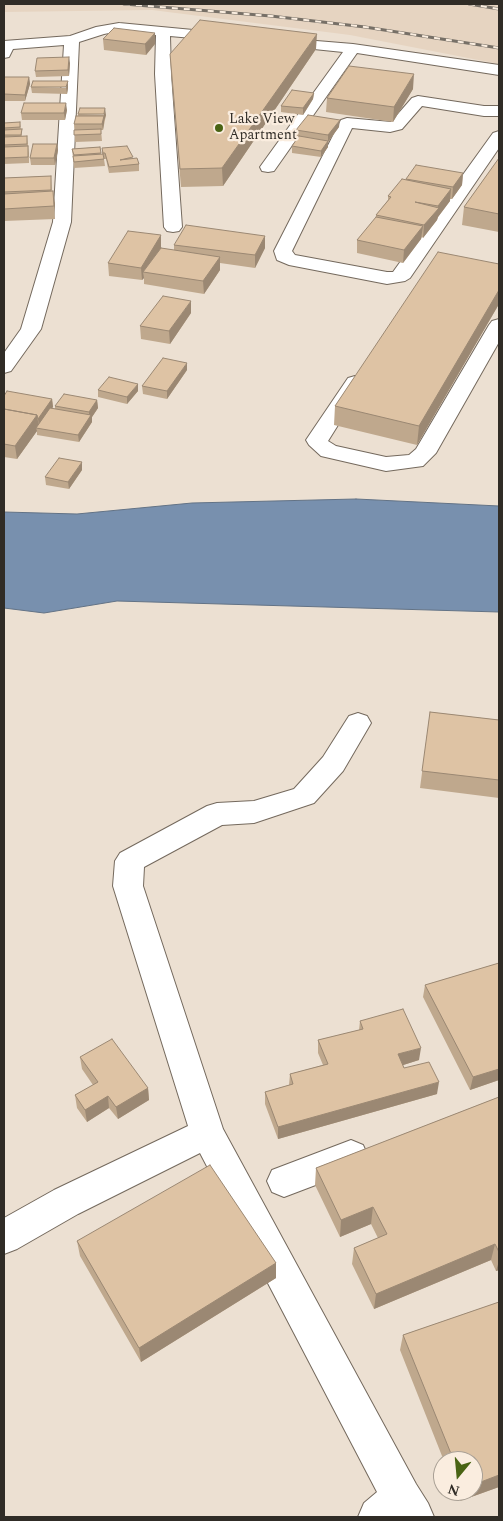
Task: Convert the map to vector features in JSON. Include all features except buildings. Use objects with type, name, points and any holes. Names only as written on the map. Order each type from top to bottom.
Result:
[{"type":"street","points":[[5,48],[72,40],[101,30],[119,27],[240,38]]},
{"type":"street","points":[[163,32],[163,74],[172,227]]},
{"type":"street","points":[[4,367],[30,329],[62,222],[72,40]]},
{"type":"street","points":[[269,40],[354,48],[499,70]]},
{"type":"street","points":[[268,167],[354,48]]},
{"type":"street","points":[[448,62],[396,126],[348,123],[282,251],[284,256],[289,260],[378,276],[398,277],[403,274],[499,136]]},
{"type":"street","points":[[418,101],[484,111],[498,108]]},
{"type":"street","points":[[430,269],[499,163]]},
{"type":"street","points":[[366,366],[317,440],[320,445],[329,451],[386,464],[415,461],[425,453],[499,325]]},
{"type":"street","points":[[358,723],[333,764],[304,796],[254,812],[217,814],[130,861],[128,886],[207,1133],[398,1511]]},
{"type":"street","points":[[4,1238],[66,1202],[207,1133]]},
{"type":"street","points":[[284,1181],[382,1144]]},
{"type":"shaded area","points":[[4,4],[499,4],[499,64],[350,35],[152,10],[4,12]]},
{"type":"water","points":[[356,499],[499,506],[499,612],[117,601],[44,613],[4,608],[4,512],[77,514],[192,503]]},
{"type":"railway","points":[[124,4],[271,16],[365,27],[499,48]]},
{"type":"railway","points":[[469,4],[499,9]]},
{"type":"place","name":"Lake View Apartment","points":[[219,128]]}]
